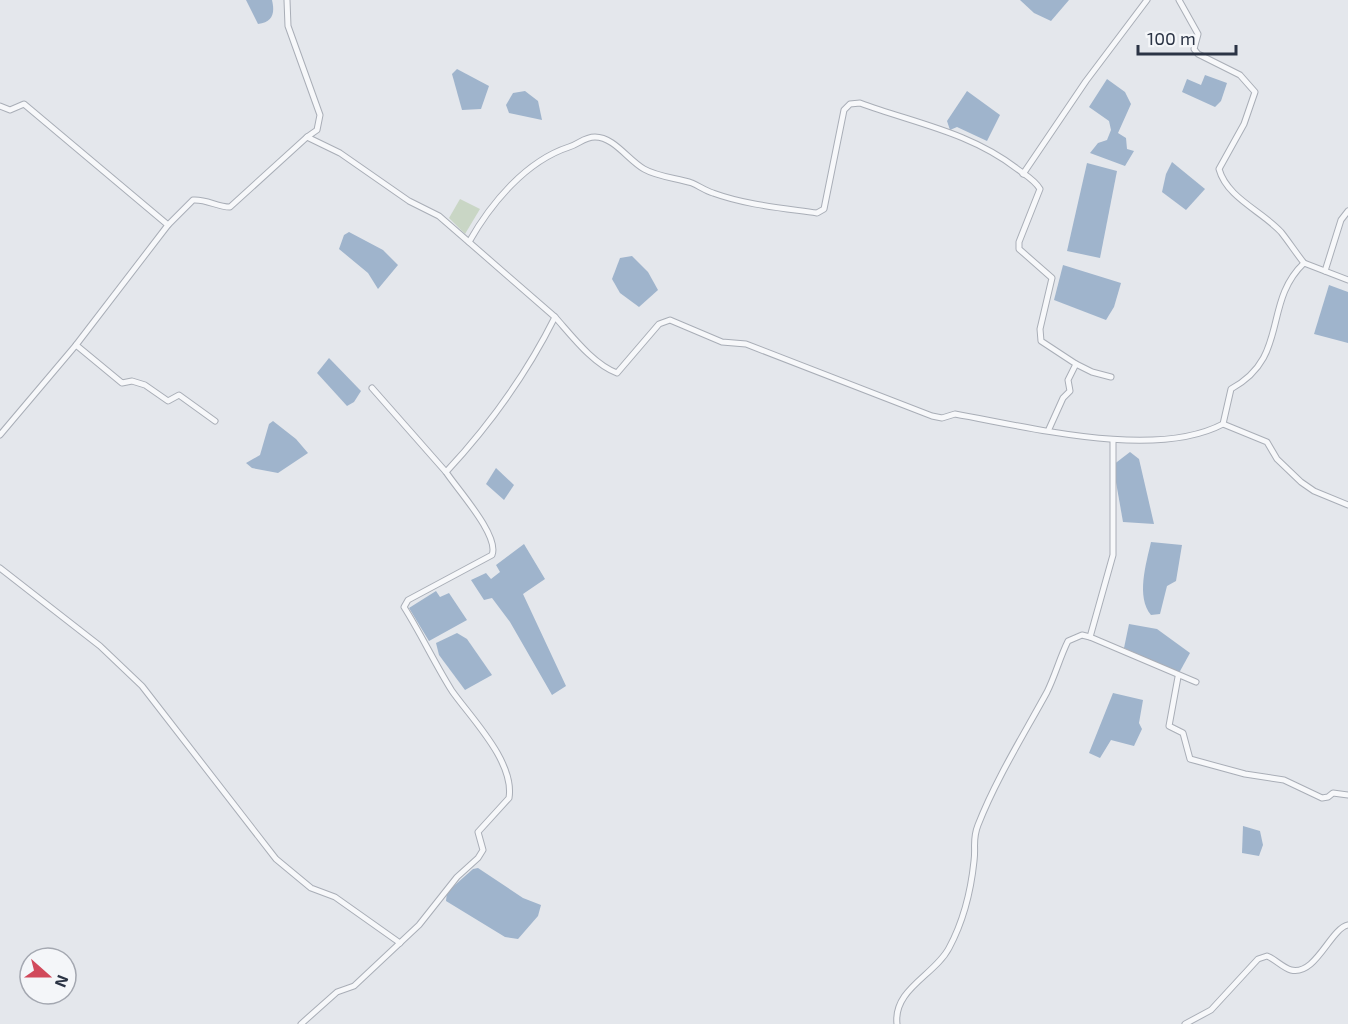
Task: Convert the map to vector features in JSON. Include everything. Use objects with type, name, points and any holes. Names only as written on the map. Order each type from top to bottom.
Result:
[{"type":"street","points":[[0,435],[76,345],[168,225],[193,200],[203,199],[222,207],[230,207],[317,130],[320,115],[288,26],[287,0]]},
{"type":"street","points":[[1023,174],[1086,81],[1147,0]]},
{"type":"street","points":[[1179,0],[1198,34],[1194,49],[1198,54],[1240,75],[1255,92],[1244,124],[1219,169],[1221,178],[1228,188],[1280,231],[1304,263],[1348,280]]},
{"type":"street","points":[[0,106],[10,110],[24,104],[168,225]]},
{"type":"street","points":[[469,242],[486,212],[515,181],[558,149],[569,147],[580,140],[596,137],[609,141],[645,169],[693,184],[712,193],[762,205],[821,212],[844,110],[850,104],[860,104],[957,133],[982,145],[1040,189],[1019,242],[1019,249],[1052,278],[1040,329],[1041,341],[1076,364],[1092,372],[1111,376]]},
{"type":"street","points":[[307,137],[340,153],[409,201],[439,216],[555,317],[578,342],[610,370],[617,373],[625,368],[659,324],[670,320],[722,342],[746,344],[942,418],[955,414],[1113,441],[1206,433],[1224,424],[1267,442],[1277,459],[1301,482],[1314,491],[1348,505]]},
{"type":"street","points":[[1325,271],[1341,220],[1348,212]]},
{"type":"street","points":[[1224,424],[1231,389],[1249,378],[1266,356],[1274,339],[1281,296],[1290,277],[1304,263]]},
{"type":"street","points":[[446,472],[464,454],[488,422],[544,339],[555,317]]},
{"type":"street","points":[[76,345],[122,383],[132,381],[145,385],[168,401],[179,394],[215,421]]},
{"type":"street","points":[[1049,429],[1063,398],[1070,391],[1068,380],[1076,364]]},
{"type":"street","points":[[301,1024],[337,992],[354,986],[419,925],[457,877],[478,858],[483,850],[478,832],[507,802],[510,791],[506,773],[476,719],[452,689],[404,607],[408,600],[492,555],[493,542],[446,472],[372,388]]},
{"type":"street","points":[[1090,637],[1113,555],[1113,441]]},
{"type":"street","points":[[0,568],[100,646],[142,686],[276,859],[311,888],[335,897],[400,943]]},
{"type":"street","points":[[897,1024],[897,1009],[904,997],[949,949],[966,906],[975,858],[972,844],[977,827],[1006,765],[1048,689],[1068,641],[1082,635],[1090,637],[1178,677],[1196,682]]},
{"type":"street","points":[[1178,677],[1169,726],[1183,733],[1190,759],[1245,774],[1284,780],[1322,798],[1333,793],[1348,795]]},
{"type":"street","points":[[1185,1024],[1211,1010],[1258,958],[1267,956],[1291,970],[1299,970],[1317,958],[1341,928],[1348,924]]},
{"type":"green space","points":[[460,199],[480,209],[465,234],[449,218]]},
{"type":"water","points":[[246,0],[272,0],[273,13],[270,19],[258,24]]},
{"type":"water","points":[[1020,0],[1069,0],[1051,21],[1034,13]]},
{"type":"water","points":[[457,69],[489,86],[481,109],[462,110],[452,74]]},
{"type":"water","points":[[1205,75],[1227,83],[1221,101],[1215,107],[1182,92],[1187,79],[1201,85]]},
{"type":"water","points":[[1107,79],[1125,92],[1131,104],[1118,133],[1126,138],[1127,149],[1134,151],[1125,166],[1090,153],[1098,143],[1107,140],[1111,130],[1109,121],[1089,107]]},
{"type":"water","points":[[525,91],[538,101],[542,120],[509,113],[506,105],[513,93]]},
{"type":"water","points":[[967,91],[1000,115],[987,141],[957,127],[950,130],[947,121]]},
{"type":"water","points":[[1172,162],[1205,189],[1186,210],[1162,192],[1166,174]]},
{"type":"water","points":[[1087,163],[1117,171],[1100,258],[1067,251]]},
{"type":"water","points":[[349,232],[383,250],[398,265],[378,289],[368,273],[339,249],[344,235]]},
{"type":"water","points":[[632,256],[648,272],[658,290],[639,307],[620,293],[612,279],[620,258]]},
{"type":"water","points":[[1063,265],[1121,283],[1114,307],[1106,320],[1054,300]]},
{"type":"water","points":[[1329,285],[1348,292],[1348,343],[1314,334]]},
{"type":"water","points":[[329,358],[361,391],[354,402],[347,406],[317,373]]},
{"type":"water","points":[[273,421],[296,439],[308,453],[278,473],[252,468],[246,463],[260,455],[269,424]]},
{"type":"water","points":[[1130,452],[1139,459],[1154,524],[1123,522],[1113,465]]},
{"type":"water","points":[[496,468],[514,485],[504,500],[486,484]]},
{"type":"water","points":[[1151,542],[1182,545],[1176,581],[1167,586],[1160,614],[1151,615],[1146,608],[1143,590]]},
{"type":"water","points":[[524,544],[545,579],[523,594],[566,686],[552,695],[510,622],[492,598],[484,600],[471,580],[486,573],[491,579],[500,572],[496,565]]},
{"type":"water","points":[[436,591],[440,597],[449,593],[467,620],[429,641],[409,608]]},
{"type":"water","points":[[1129,624],[1157,629],[1190,653],[1179,673],[1124,648]]},
{"type":"water","points":[[457,633],[467,639],[492,675],[465,690],[439,655],[436,643]]},
{"type":"water","points":[[1113,693],[1143,700],[1139,723],[1142,729],[1134,746],[1111,740],[1100,758],[1089,753]]},
{"type":"water","points":[[1243,826],[1260,831],[1263,845],[1259,856],[1242,853]]},
{"type":"water","points":[[478,868],[523,898],[541,905],[538,916],[518,939],[505,937],[446,901],[447,892],[473,869]]}]
